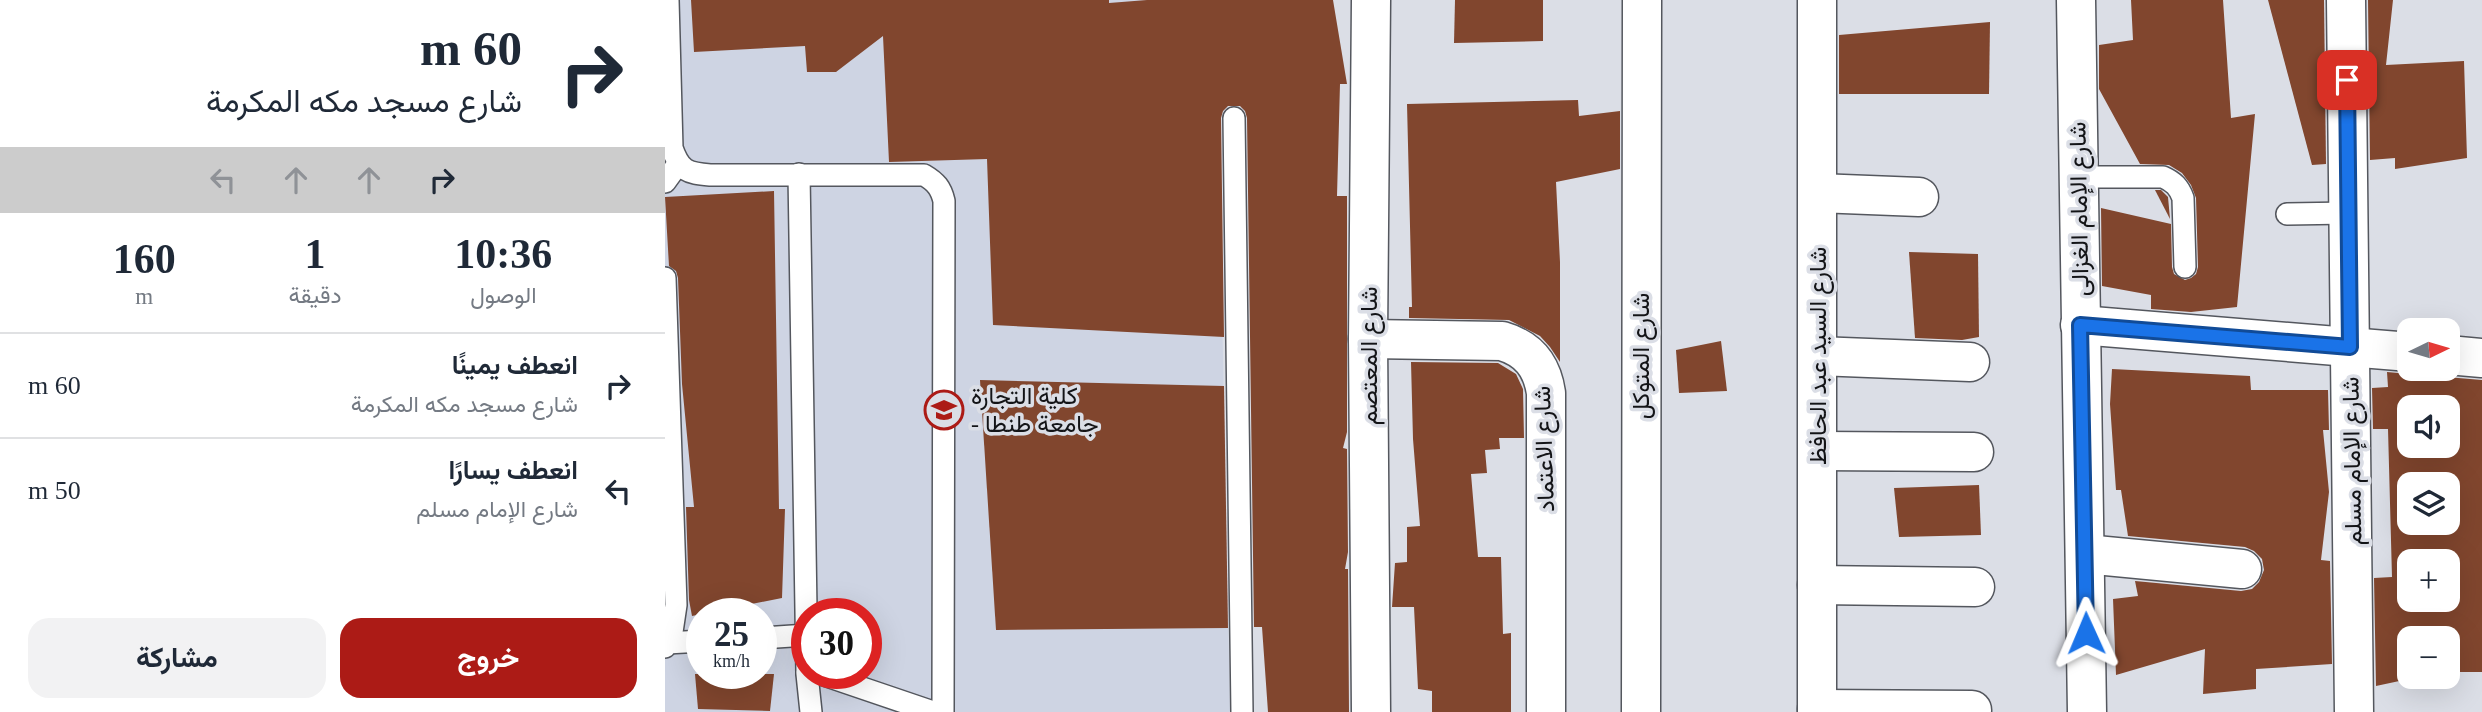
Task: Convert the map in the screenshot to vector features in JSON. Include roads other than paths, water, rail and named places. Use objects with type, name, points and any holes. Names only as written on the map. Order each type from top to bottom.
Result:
[{"type":"street","name":"شارع المعتصم","points":[[1371,0],[1368,339],[1371,712]]},
{"type":"street","name":"شارع المتوكل","points":[[1641,712],[1642,0]]},
{"type":"street","name":"شارع السيد عبد الحافظ","points":[[1817,0],[1817,710]]},
{"type":"street","name":"شارع الإمام الغزالى","points":[[2076,0],[2087,712]]},
{"type":"street","name":"شارع الإمام مسلم","points":[[2346,0],[2354,712]]},
{"type":"street","points":[[1818,193],[1919,197]]},
{"type":"street","points":[[2080,325],[2397,351]]},
{"type":"street","name":"شارع الاعتماد","points":[[1368,339],[1501,341],[1530,355],[1542,372],[1546,393],[1546,712]]},
{"type":"street","points":[[1818,356],[1970,362]]},
{"type":"street","points":[[2461,356],[2482,358]]},
{"type":"street","points":[[1818,451],[1974,452]]},
{"type":"street","points":[[2085,554],[2242,569]]},
{"type":"street","points":[[1817,585],[1975,587]]},
{"type":"street","points":[[1817,710],[1972,710]]},
{"type":"lane","points":[[668,0],[672,148],[678,164],[691,173],[710,175],[924,175],[935,181],[941,190],[943,712]]},
{"type":"lane","points":[[1234,118],[1242,712]]},
{"type":"lane","points":[[665,182],[678,164]]},
{"type":"lane","points":[[799,174],[806,598]]},
{"type":"lane","points":[[2078,177],[2163,177],[2172,182],[2180,189],[2183,198],[2185,267]]},
{"type":"lane","points":[[2287,214],[2349,213]]},
{"type":"lane","points":[[665,278],[676,605],[672,632],[666,645]]},
{"type":"lane","points":[[666,645],[686,643]]},
{"type":"lane","points":[[809,689],[811,712]]},
{"type":"lane","points":[[865,689],[933,712]]},
{"type":"place","name":"كلية التجارة - جامعة طنطا","points":[[944,410]]}]
